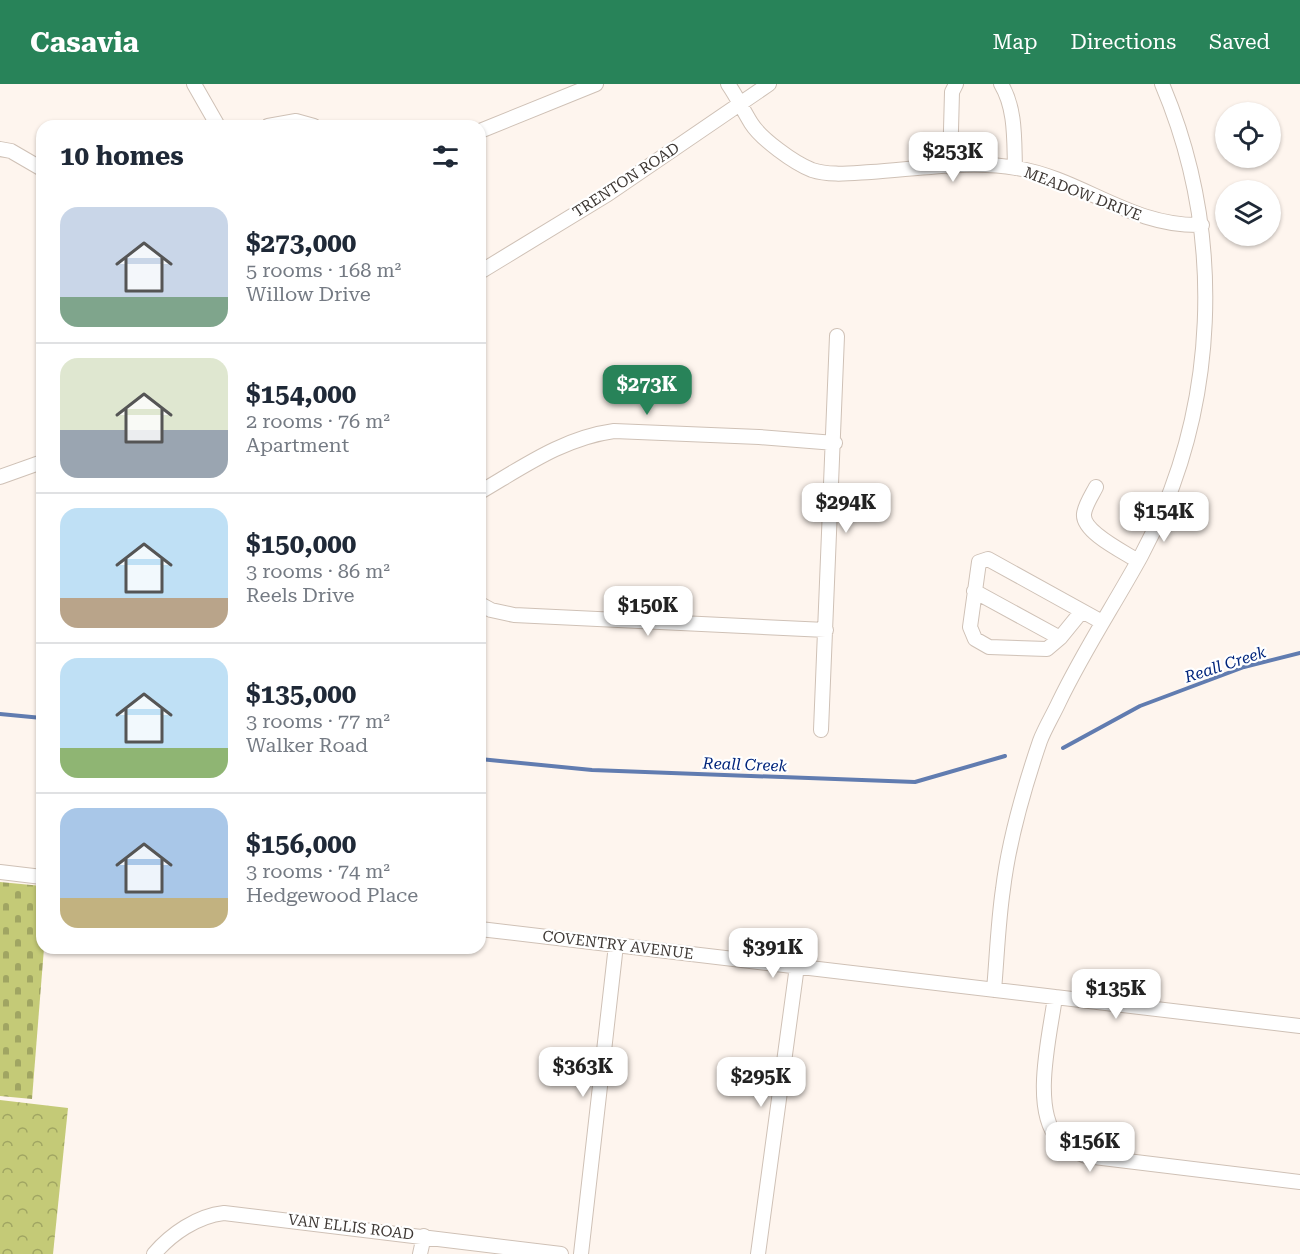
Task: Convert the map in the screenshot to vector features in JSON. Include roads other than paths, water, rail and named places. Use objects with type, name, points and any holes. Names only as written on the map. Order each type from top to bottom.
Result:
[{"type":"street","points":[[194,84],[215,120]]},
{"type":"street","points":[[486,129],[596,84]]},
{"type":"street","name":"MEADOW DRIVE","points":[[728,84],[752,125],[792,161],[814,171],[839,174],[950,167],[1015,168],[1044,175],[1151,220],[1179,226],[1202,225]]},
{"type":"street","name":"TRENTON ROAD","points":[[486,268],[608,194],[769,84]]},
{"type":"street","points":[[950,167],[952,92],[956,84]]},
{"type":"street","points":[[1001,84],[1007,95],[1013,123],[1015,168]]},
{"type":"street","points":[[994,990],[1003,888],[1016,822],[1041,740],[1071,676],[1138,561],[1173,486],[1193,417],[1203,356],[1206,271],[1202,225],[1193,176],[1177,118],[1162,84]]},
{"type":"street","points":[[0,149],[11,151],[36,166]]},
{"type":"street","points":[[821,730],[835,444],[837,336]]},
{"type":"street","points":[[486,489],[559,446],[592,434],[625,431],[759,437],[835,444]]},
{"type":"street","points":[[0,477],[36,464]]},
{"type":"street","points":[[1096,487],[1084,513],[1085,521],[1097,535],[1138,561]]},
{"type":"street","points":[[1082,611],[1060,638],[1047,649],[989,647],[981,644],[970,627],[979,562],[988,559],[1102,622]]},
{"type":"street","points":[[974,591],[1060,638]]},
{"type":"street","points":[[486,607],[514,615],[826,630]]},
{"type":"street","points":[[0,872],[36,876]]},
{"type":"street","name":"COVENTRY AVENUE","points":[[486,930],[1300,1026]]},
{"type":"street","points":[[581,1254],[616,945]]},
{"type":"street","points":[[758,1254],[797,966]]},
{"type":"street","points":[[1054,997],[1043,1096],[1045,1115],[1057,1137],[1067,1147],[1086,1156],[1300,1182]]},
{"type":"street","name":"VAN ELLIS ROAD","points":[[154,1254],[185,1227],[210,1215],[224,1213],[561,1254]]},
{"type":"street","points":[[420,1254],[424,1236]]},
{"type":"waterway","name":"Reall Creek","points":[[1063,748],[1140,706],[1244,667],[1300,653]]},
{"type":"waterway","name":"Reall Creek","points":[[0,714],[36,717]]},
{"type":"waterway","name":"Reall Creek","points":[[486,760],[592,770],[915,782],[1005,756]]}]
